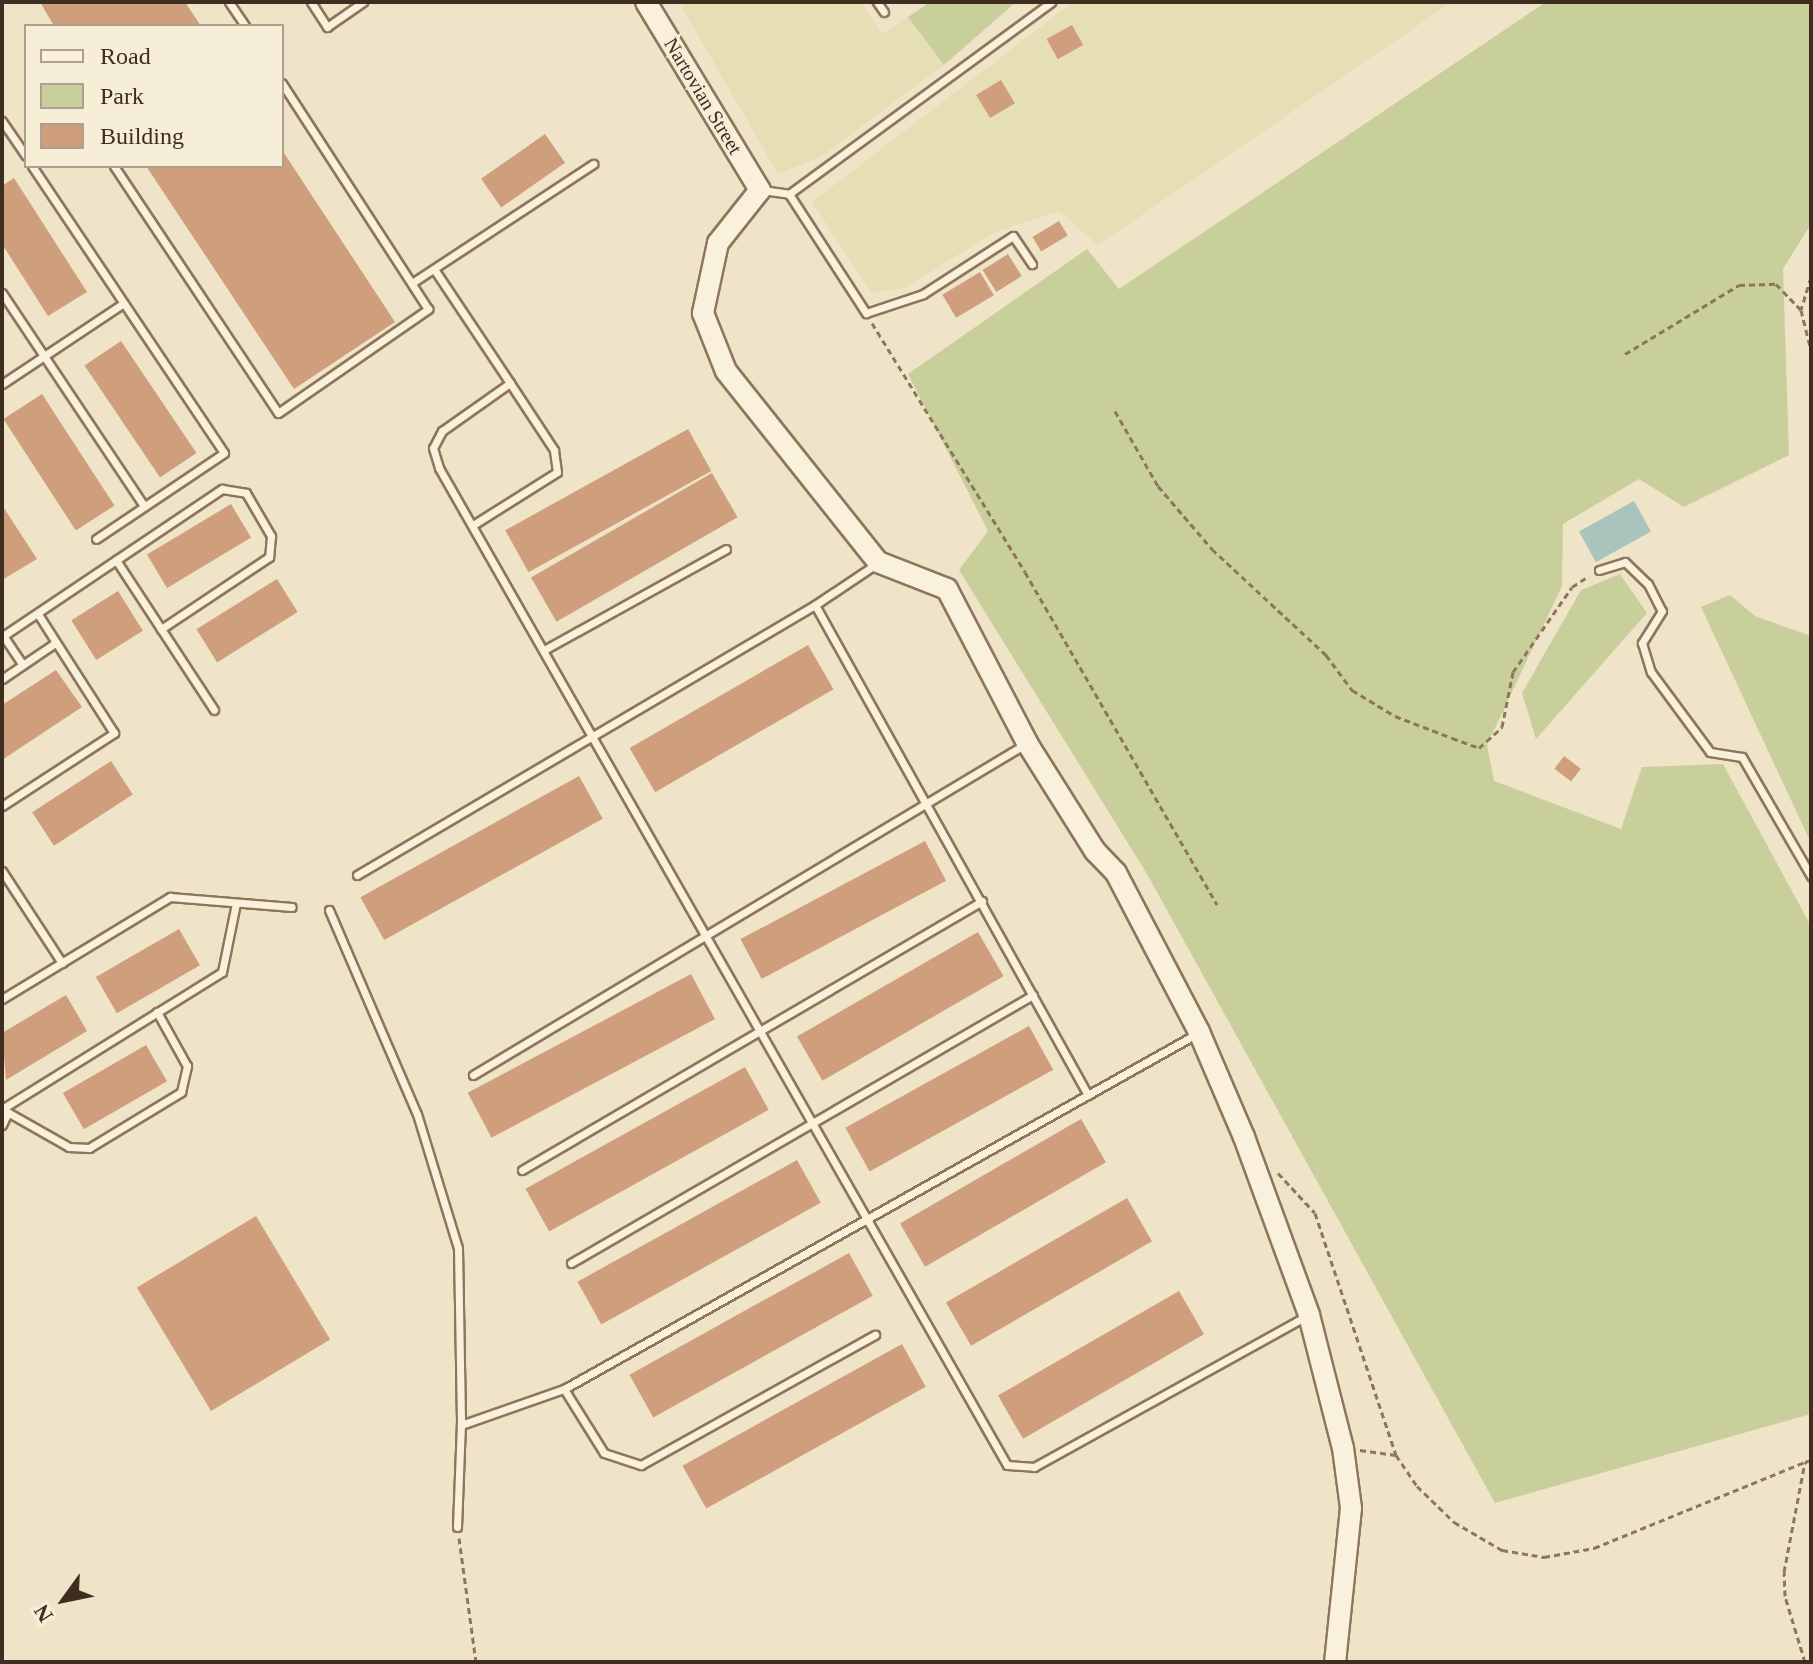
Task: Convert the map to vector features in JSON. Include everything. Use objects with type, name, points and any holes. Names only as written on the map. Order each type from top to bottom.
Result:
[{"type":"street","name":"Nartovian Street","points":[[646,2],[760,190]]},
{"type":"street","points":[[760,190],[718,243],[703,313],[726,371],[878,562],[947,589],[1027,743],[1095,851],[1116,873],[1199,1032],[1309,1315],[1343,1448],[1351,1508],[1335,1662]]},
{"type":"lane","points":[[229,2],[244,24]]},
{"type":"lane","points":[[311,2],[327,27],[363,2]]},
{"type":"lane","points":[[877,2],[884,12]]},
{"type":"lane","points":[[760,190],[789,194],[1051,2]]},
{"type":"lane","points":[[115,168],[278,413],[428,309],[284,86]]},
{"type":"lane","points":[[2,121],[24,153]]},
{"type":"lane","points":[[412,283],[593,164]]},
{"type":"lane","points":[[33,168],[224,453],[96,539]]},
{"type":"lane","points":[[789,194],[866,313],[923,294],[1013,236],[1032,264]]},
{"type":"lane","points":[[434,269],[554,450],[557,472],[473,525]]},
{"type":"lane","points":[[2,293],[144,506]]},
{"type":"lane","points":[[2,384],[124,303]]},
{"type":"lane","points":[[510,383],[442,431],[433,448],[439,468],[1007,1465],[1034,1467],[1309,1315]]},
{"type":"lane","points":[[23,665],[3,634],[38,614],[222,489],[246,493],[271,536],[269,557],[161,629]]},
{"type":"lane","points":[[544,650],[726,549]]},
{"type":"lane","points":[[116,560],[214,710]]},
{"type":"lane","points":[[357,875],[815,605],[878,562]]},
{"type":"lane","points":[[1599,570],[1625,562],[1648,584],[1662,611],[1642,643],[1651,672],[1710,752],[1742,757],[1811,876]]},
{"type":"lane","points":[[815,605],[930,805],[1088,1095]]},
{"type":"lane","points":[[2,806],[114,733],[38,614]]},
{"type":"lane","points":[[2,679],[55,643]]},
{"type":"lane","points":[[473,1075],[930,805],[1027,743]]},
{"type":"lane","points":[[2,871],[62,963]]},
{"type":"lane","points":[[2,999],[170,897],[292,907]]},
{"type":"lane","points":[[522,1170],[761,1034],[982,901]]},
{"type":"lane","points":[[2,1125],[4,1110],[222,972],[236,903]]},
{"type":"lane","points":[[329,910],[417,1114],[458,1248],[461,1425],[457,1527]]},
{"type":"lane","points":[[571,1263],[1033,995]]},
{"type":"lane","points":[[4,1110],[69,1147],[89,1148],[181,1092],[188,1081],[187,1066],[157,1012]]},
{"type":"lane","points":[[461,1425],[564,1389],[1199,1032]]},
{"type":"lane","points":[[564,1389],[604,1453],[641,1465],[875,1335]]},
{"type":"path","points":[[1801,310],[1811,277]]},
{"type":"path","points":[[1625,354],[1739,285],[1776,284],[1801,310],[1811,350]]},
{"type":"path","points":[[866,313],[1025,572],[1217,904]]},
{"type":"path","points":[[1115,411],[1158,486],[1212,549],[1326,655],[1352,690],[1395,716],[1479,748],[1502,727],[1513,672],[1572,587],[1599,570]]},
{"type":"path","points":[[1274,1169],[1315,1213],[1396,1455],[1417,1486],[1454,1522],[1502,1550],[1544,1557],[1608,1543],[1811,1460]]},
{"type":"path","points":[[1343,1448],[1396,1455]]},
{"type":"path","points":[[1805,1462],[1784,1572],[1785,1596],[1805,1662]]},
{"type":"path","points":[[457,1527],[476,1662]]},
{"type":"shaded area","points":[[679,2],[861,2],[882,34],[908,17],[944,65],[822,156],[778,174]]},
{"type":"shaded area","points":[[1073,2],[1452,2],[1098,245],[1059,211],[995,232],[904,288],[872,293],[812,202]]},
{"type":"green space","points":[[930,2],[1016,2],[944,65],[908,17]]},
{"type":"green space","points":[[1546,2],[1811,2],[1811,224],[1783,269],[1789,455],[1684,507],[1639,479],[1563,524],[1562,586],[1487,745],[1494,781],[1621,829],[1642,767],[1723,764],[1811,926],[1811,1414],[1495,1503],[1147,874],[959,570],[988,531],[908,374],[1087,249],[1119,289]]},
{"type":"green space","points":[[1620,574],[1647,613],[1536,739],[1522,693],[1581,590]]},
{"type":"green space","points":[[1730,595],[1755,616],[1811,636],[1811,843],[1701,607]]},
{"type":"water","points":[[1634,501],[1651,532],[1596,562],[1579,532]]},
{"type":"building","points":[[40,2],[185,2],[200,24],[53,24]]},
{"type":"building","points":[[1072,25],[1083,45],[1058,59],[1047,39]]},
{"type":"building","points":[[1001,80],[1015,103],[990,118],[976,95]]},
{"type":"building","points":[[545,134],[565,163],[501,207],[481,179]]},
{"type":"building","points":[[284,153],[395,322],[294,389],[147,168],[284,168]]},
{"type":"building","points":[[14,178],[87,292],[48,316],[2,244],[2,186]]},
{"type":"building","points":[[1059,221],[1068,236],[1041,252],[1032,237]]},
{"type":"building","points":[[1008,254],[1022,276],[996,292],[983,270]]},
{"type":"building","points":[[980,272],[994,295],[956,318],[942,295]]},
{"type":"building","points":[[121,341],[196,453],[160,478],[85,366]]},
{"type":"building","points":[[42,394],[114,506],[76,531],[3,419]]},
{"type":"building","points":[[688,429],[711,471],[528,572],[505,530]]},
{"type":"building","points":[[712,473],[738,517],[557,622],[531,578]]},
{"type":"building","points":[[231,504],[251,537],[167,588],[147,554]]},
{"type":"building","points":[[2,505],[37,559],[2,580]]},
{"type":"building","points":[[277,579],[298,612],[217,662],[196,629]]},
{"type":"building","points":[[118,591],[143,631],[96,660],[71,620]]},
{"type":"building","points":[[808,645],[834,689],[655,792],[630,748]]},
{"type":"building","points":[[56,670],[82,707],[2,760],[2,705]]},
{"type":"building","points":[[1564,756],[1581,769],[1571,781],[1554,769]]},
{"type":"building","points":[[111,761],[133,795],[54,846],[32,812]]},
{"type":"building","points":[[579,776],[603,819],[384,940],[360,897]]},
{"type":"building","points":[[925,841],[946,881],[762,979],[740,939]]},
{"type":"building","points":[[179,929],[200,965],[117,1013],[96,977]]},
{"type":"building","points":[[978,932],[1004,976],[823,1081],[797,1036]]},
{"type":"building","points":[[691,974],[715,1019],[492,1138],[468,1093]]},
{"type":"building","points":[[66,995],[87,1031],[6,1080],[2,1033]]},
{"type":"building","points":[[1029,1026],[1053,1070],[870,1172],[845,1128]]},
{"type":"building","points":[[146,1045],[167,1081],[84,1129],[63,1093]]},
{"type":"building","points":[[745,1067],[769,1110],[549,1232],[525,1189]]},
{"type":"building","points":[[1081,1119],[1106,1162],[925,1267],[900,1224]]},
{"type":"building","points":[[797,1160],[821,1203],[601,1325],[577,1282]]},
{"type":"building","points":[[1127,1198],[1152,1241],[971,1346],[946,1302]]},
{"type":"building","points":[[256,1216],[330,1339],[211,1411],[137,1288]]},
{"type":"building","points":[[849,1253],[873,1296],[653,1418],[629,1375]]},
{"type":"building","points":[[1179,1291],[1204,1334],[1023,1439],[998,1396]]},
{"type":"building","points":[[902,1344],[926,1387],[706,1509],[682,1466]]}]
